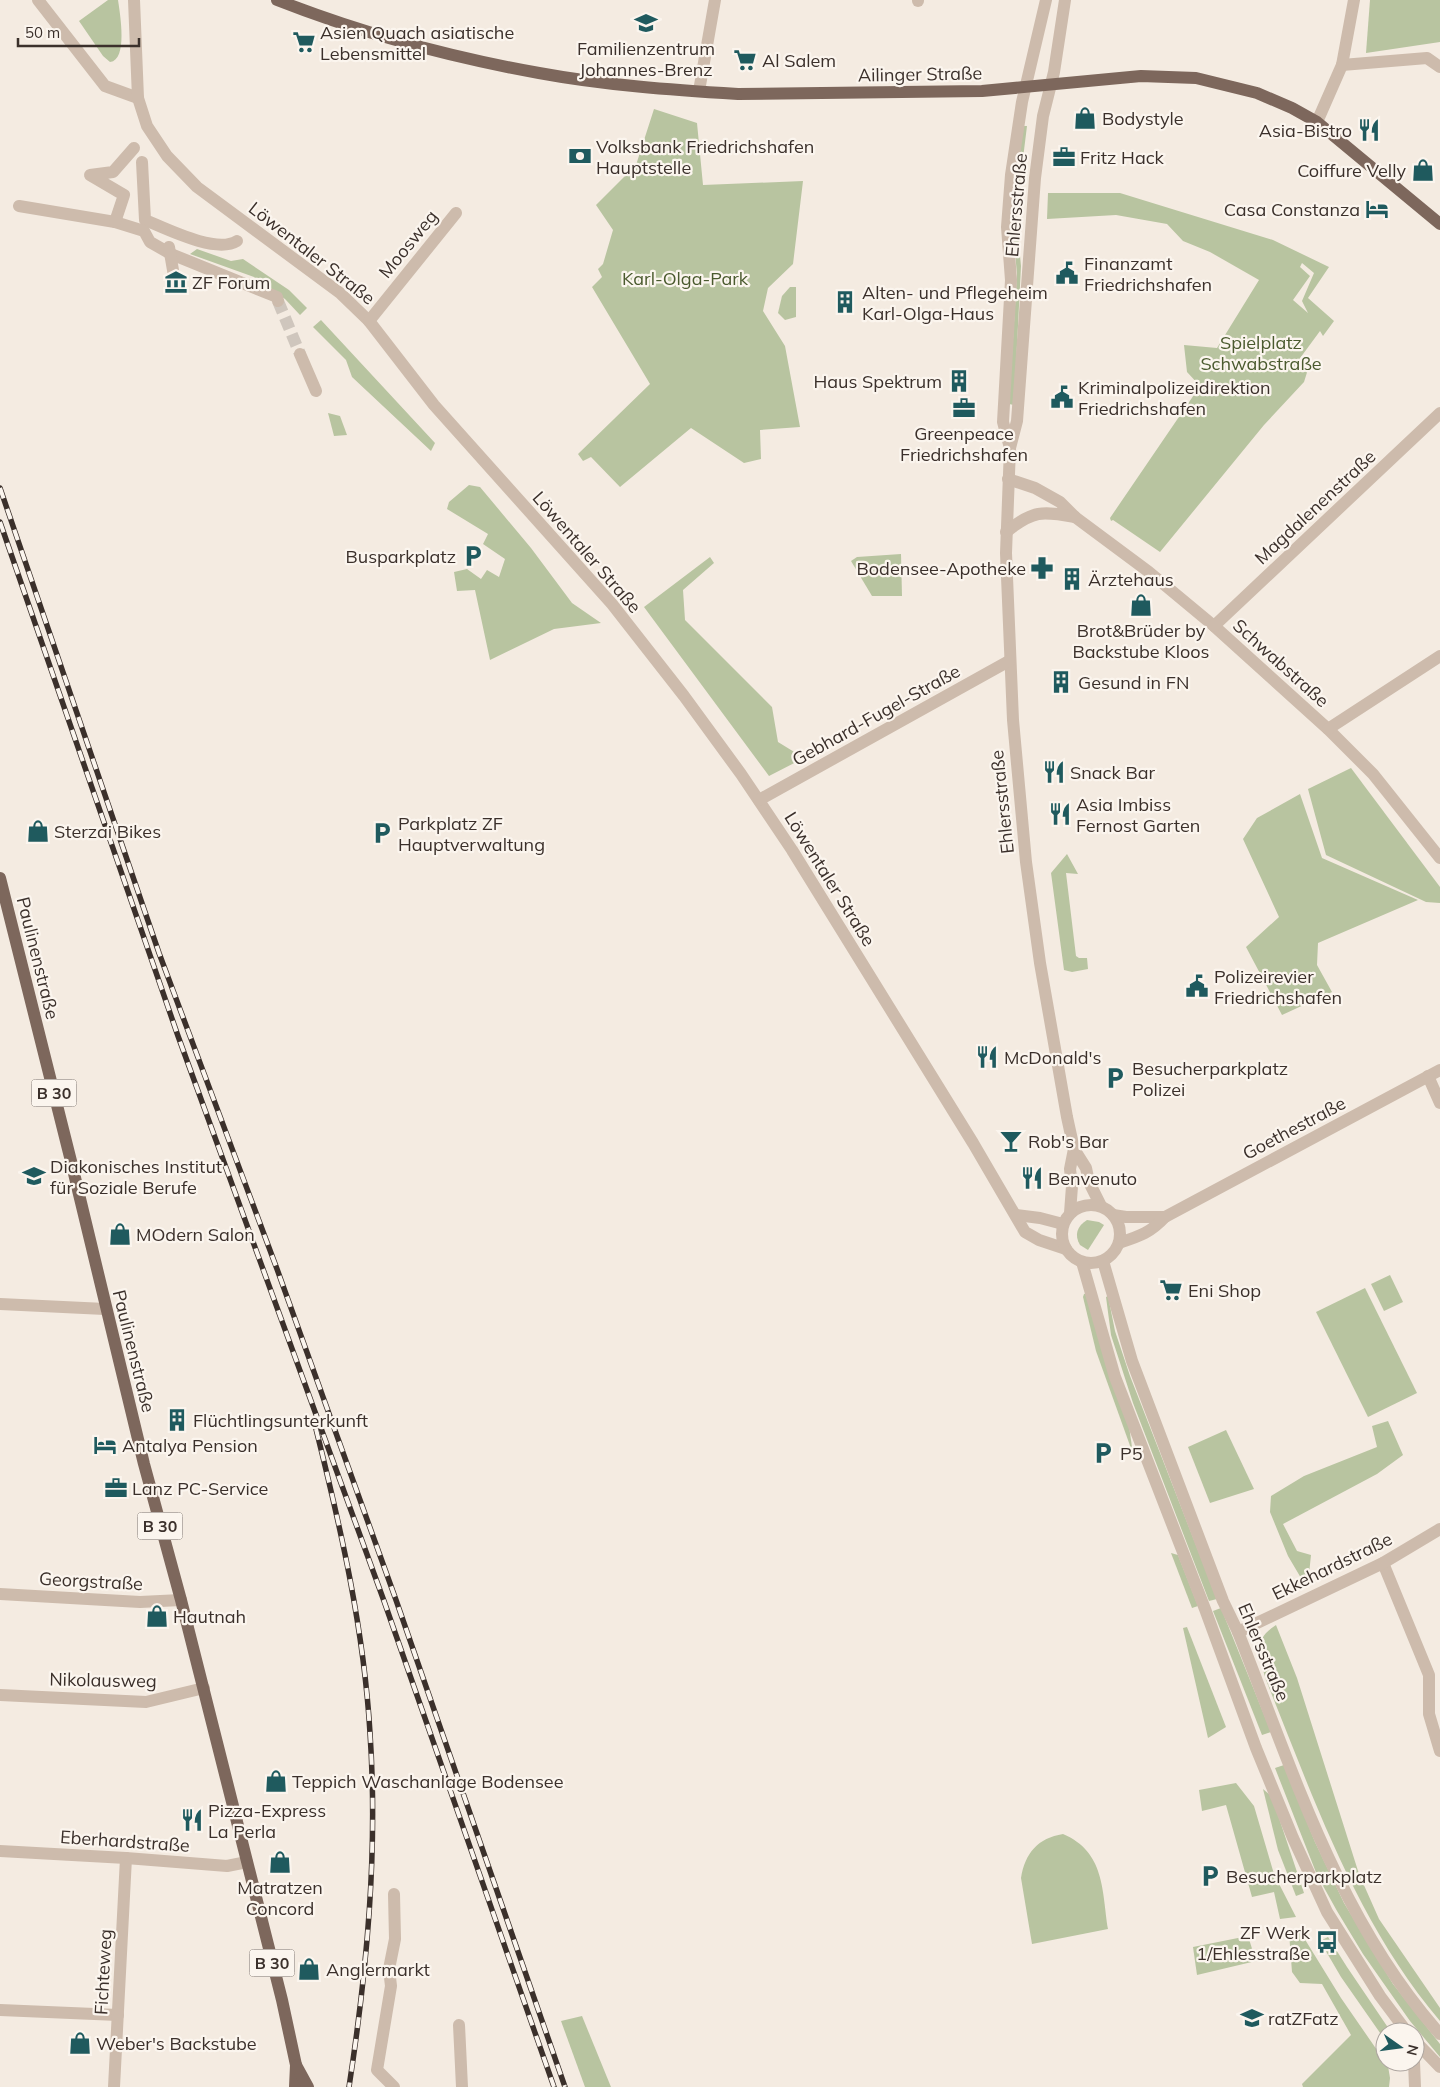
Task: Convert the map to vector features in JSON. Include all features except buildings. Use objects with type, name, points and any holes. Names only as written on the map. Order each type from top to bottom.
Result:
[{"type":"main road","name":"Ailinger Straße","points":[[277,0],[363,30],[473,60],[541,74],[699,91],[738,94],[982,91],[1141,76],[1196,78],[1257,93],[1292,108],[1317,122],[1440,224]]},
{"type":"main road","name":"Paulinenstraße","points":[[0,878],[144,1464],[204,1688],[282,2000],[296,2065],[295,2087]]},
{"type":"main road","name":"Paulinenstraße","points":[[296,2065],[308,2087]]},
{"type":"street","points":[[38,0],[105,86],[138,98]]},
{"type":"street","name":"Löwentaler Straße","points":[[134,0],[138,98],[148,126],[167,156],[196,187],[340,294],[369,321],[434,405],[612,604],[684,696],[759,800],[836,920],[973,1143],[1025,1232],[1039,1240],[1066,1249]]},
{"type":"street","points":[[699,91],[715,0]]},
{"type":"street","name":"Ehlersstraße","points":[[1010,448],[1003,422],[1011,280],[1007,226],[1011,175],[1025,88],[1046,0]]},
{"type":"street","name":"Ehlersstraße","points":[[1065,0],[1054,72],[1043,116],[1036,178],[1018,421],[1010,448],[1006,532],[1009,661],[1015,760],[1026,862],[1040,963],[1067,1117],[1074,1149],[1086,1168],[1089,1182],[1101,1206],[1113,1215]]},
{"type":"street","points":[[1317,122],[1342,65],[1354,0]]},
{"type":"street","points":[[1342,65],[1427,58],[1440,67]]},
{"type":"street","points":[[115,222],[124,195],[90,175],[113,172],[134,148]]},
{"type":"street","points":[[142,162],[145,220],[205,243],[232,244],[237,241]]},
{"type":"street","points":[[19,206],[115,222],[144,231],[150,242],[277,297],[278,301]]},
{"type":"street","name":"Moosweg","points":[[369,321],[456,213]]},
{"type":"street","points":[[170,250],[174,276]]},
{"type":"street","points":[[300,354],[316,390]]},
{"type":"street","name":"Magdalenenstraße","points":[[1214,626],[1440,413]]},
{"type":"street","name":"Schwabstraße","points":[[1008,479],[1035,488],[1060,502],[1075,517],[1149,572],[1214,626],[1328,729],[1373,774],[1440,858]]},
{"type":"street","name":"Schwabstraße","points":[[1006,532],[1019,521],[1047,511],[1075,517]]},
{"type":"street","points":[[1328,729],[1440,656]]},
{"type":"street","name":"Gebhard-Fugel-Straße","points":[[759,800],[1009,661]]},
{"type":"street","name":"Goethestraße","points":[[1119,1243],[1144,1235],[1154,1229],[1165,1217],[1440,1070]]},
{"type":"street","points":[[1428,1076],[1440,1104]]},
{"type":"street","name":"Ehlersstraße","points":[[1063,1224],[1070,1213],[1072,1186],[1070,1169],[1074,1149]]},
{"type":"street","points":[[1070,1213],[1085,1205],[1101,1206]]},
{"type":"street","points":[[1016,1215],[1040,1218],[1063,1224],[1062,1241],[1066,1249],[1070,1255],[1089,1264],[1103,1261],[1110,1256],[1119,1243],[1120,1228],[1113,1215]]},
{"type":"street","name":"Goethestraße","points":[[1113,1215],[1165,1217]]},
{"type":"street","name":"Ehlersstraße","points":[[1103,1261],[1132,1361],[1224,1601],[1317,1833],[1347,1895],[1379,1953],[1417,2007],[1440,2034]]},
{"type":"street","points":[[1082,1262],[1119,1386],[1205,1609],[1256,1748],[1345,1956],[1390,2022]]},
{"type":"street","points":[[0,1304],[106,1309]]},
{"type":"street","name":"Ekkehardstraße","points":[[1238,1632],[1383,1563],[1440,1529]]},
{"type":"street","points":[[1383,1563],[1435,1673],[1429,1714],[1440,1751]]},
{"type":"street","name":"Georgstraße","points":[[0,1594],[140,1602],[181,1600]]},
{"type":"street","name":"Nikolausweg","points":[[0,1695],[146,1702],[204,1688]]},
{"type":"street","name":"Eberhardstraße","points":[[0,1852],[126,1858],[227,1866],[247,1862]]},
{"type":"street","name":"Fichteweg","points":[[114,2087],[126,1858]]},
{"type":"street","points":[[394,1894],[394,1939],[389,1969],[391,1986],[378,2070],[394,2087]]},
{"type":"street","points":[[1327,1912],[1380,1996],[1400,2022]]},
{"type":"street","points":[[0,2010],[118,2015]]},
{"type":"street","points":[[459,2025],[462,2087]]},
{"type":"street","points":[[1425,2051],[1440,2067]]},
{"type":"street","points":[[1414,2072],[1415,2087]]},
{"type":"green space","points":[[108,0],[118,0],[122,36],[119,53],[116,59],[110,62],[103,56],[79,21]]},
{"type":"green space","points":[[1370,0],[1440,0],[1440,42],[1366,53]]},
{"type":"green space","name":"Karl-Olga-Park","points":[[654,109],[697,123],[703,185],[803,181],[793,264],[768,288],[763,311],[785,346],[800,427],[760,430],[761,459],[744,463],[691,428],[620,487],[591,457],[583,461],[578,454],[650,384],[592,287],[602,277],[598,269],[603,264],[613,230],[596,205],[636,165]]},
{"type":"green space","points":[[1023,126],[1027,126],[1016,215],[1021,266],[1014,405],[1009,404],[1017,274],[1012,220]]},
{"type":"green space","name":"Spielplatz Schwabstraße","points":[[1048,193],[1120,193],[1273,240],[1329,267],[1308,298],[1334,321],[1323,336],[1320,331],[1295,365],[1309,366],[1304,382],[1264,425],[1160,552],[1113,520],[1111,521],[1110,518],[1200,386],[1187,372],[1184,345],[1217,348],[1259,280],[1210,252],[1183,241],[1167,224],[1116,215],[1047,219]],"holes":[[[1302,263],[1314,273],[1302,301],[1308,313],[1293,300],[1310,276],[1300,267]]]},
{"type":"green space","points":[[197,249],[231,261],[243,259],[289,290],[307,308],[300,315],[285,299],[254,277],[190,254]]},
{"type":"green space","points":[[790,287],[796,287],[796,317],[785,320],[778,313],[782,296]]},
{"type":"green space","points":[[321,320],[435,443],[431,451],[352,377],[346,360],[313,327]]},
{"type":"green space","points":[[328,413],[340,416],[347,435],[334,436]]},
{"type":"green space","points":[[469,485],[480,487],[531,548],[572,603],[601,623],[554,629],[490,660],[475,590],[457,591],[454,572],[467,569],[481,579],[487,570],[499,577],[505,559],[483,544],[488,534],[447,509],[449,502]]},
{"type":"green space","points":[[901,554],[902,596],[872,596],[851,561],[857,557]]},
{"type":"green space","points":[[710,557],[714,563],[683,590],[685,620],[772,707],[778,742],[804,758],[769,776],[644,607]]},
{"type":"green space","points":[[1351,768],[1440,887],[1440,903],[1426,902],[1326,855],[1308,789]]},
{"type":"green space","points":[[1300,794],[1322,858],[1418,900],[1318,943],[1317,965],[1332,992],[1282,1015],[1246,947],[1279,917],[1243,839],[1257,818]]},
{"type":"green space","points":[[1067,854],[1078,874],[1066,873],[1076,956],[1087,958],[1088,969],[1072,972],[1064,970],[1051,873]]},
{"type":"green space","points":[[1087,1220],[1104,1225],[1088,1250],[1080,1245],[1077,1238],[1079,1228]]},
{"type":"green space","points":[[1390,1275],[1403,1302],[1384,1311],[1371,1284]]},
{"type":"green space","points":[[1365,1288],[1417,1393],[1368,1417],[1316,1312]]},
{"type":"green space","points":[[1088,1293],[1129,1426],[1133,1454],[1096,1351],[1083,1297],[1084,1294]]},
{"type":"green space","points":[[1108,1296],[1115,1331],[1130,1376],[1217,1599],[1209,1601],[1133,1403],[1111,1335],[1106,1297]]},
{"type":"green space","points":[[1388,1421],[1403,1455],[1377,1474],[1283,1524],[1297,1551],[1311,1555],[1309,1574],[1301,1578],[1288,1556],[1270,1512],[1271,1496],[1304,1476],[1377,1447],[1372,1426]]},
{"type":"green space","points":[[1226,1430],[1254,1489],[1210,1503],[1188,1447]]},
{"type":"green space","points":[[1171,1553],[1178,1555],[1198,1606],[1192,1608]]},
{"type":"green space","points":[[1221,1608],[1271,1732],[1262,1735],[1213,1611]]},
{"type":"green space","points":[[1276,1625],[1297,1678],[1359,1874],[1379,1919],[1440,2008],[1440,2021],[1410,1983],[1384,1943],[1361,1901],[1320,1814],[1266,1680],[1261,1663],[1260,1643],[1268,1631]]},
{"type":"green space","points":[[1187,1627],[1226,1727],[1208,1738],[1183,1628]]},
{"type":"green space","points":[[1284,1765],[1315,1842],[1344,1903],[1393,1984],[1423,2022],[1410,2021],[1363,1954],[1337,1911],[1317,1875],[1275,1768]]},
{"type":"green space","points":[[1236,1783],[1254,1806],[1274,1874],[1296,1917],[1280,1919],[1274,1892],[1252,1897],[1226,1805],[1202,1811],[1199,1790]]},
{"type":"green space","points":[[1263,1789],[1270,1795],[1275,1806],[1304,1893],[1296,1896],[1278,1850]]},
{"type":"green space","points":[[1063,1834],[1077,1842],[1087,1851],[1094,1862],[1102,1887],[1108,1929],[1032,1944],[1021,1878],[1023,1869],[1029,1854],[1034,1848],[1046,1839]]},
{"type":"green space","points":[[1289,1933],[1301,1933],[1341,1998],[1375,2047],[1375,2072],[1389,2072],[1389,2087],[1303,2087],[1302,2084],[1351,2035],[1322,1984],[1300,1983],[1292,1972]]},
{"type":"green space","points":[[1248,1936],[1256,1961],[1197,1975],[1193,1947]]},
{"type":"green space","points":[[1328,1937],[1384,2022],[1375,2022],[1375,2026],[1341,1977],[1320,1941]]},
{"type":"green space","points":[[582,2016],[611,2087],[585,2087],[561,2021]]},
{"type":"green space","points":[[1425,2025],[1440,2044],[1440,2057],[1425,2039]]},
{"type":"tunnel","points":[[278,301],[300,354]]},
{"type":"railway","points":[[0,488],[159,953],[277,1269],[396,1600],[565,2087]]},
{"type":"railway","points":[[0,522],[178,1036],[384,1601],[554,2087]]},
{"type":"railway","points":[[316,1429],[334,1504],[357,1618],[363,1656],[370,1733],[373,1822],[372,1866],[366,1955],[349,2087]]},
{"type":"place","name":"Familienzentrum Johannes-Brenz","points":[[646,23]]},
{"type":"place","name":"Asien Quach asiatische Lebensmittel","points":[[304,42]]},
{"type":"place","name":"Al Salem","points":[[745,60]]},
{"type":"place","name":"Bodystyle","points":[[1085,118]]},
{"type":"place","name":"Asia-Bistro","points":[[1369,130]]},
{"type":"place","name":"Volksbank Friedrichshafen Hauptstelle","points":[[580,156]]},
{"type":"place","name":"Fritz Hack","points":[[1064,157]]},
{"type":"place","name":"Coiffure Velly","points":[[1423,170]]},
{"type":"place","name":"Casa Constanza","points":[[1377,209]]},
{"type":"place","name":"Finanzamt Friedrichshafen","points":[[1067,273]]},
{"type":"place","name":"ZF Forum","points":[[176,282]]},
{"type":"place","name":"Alten- und Pflegeheim Karl-Olga-Haus","points":[[845,302]]},
{"type":"place","name":"Haus Spektrum","points":[[959,381]]},
{"type":"place","name":"Kriminalpolizeidirektion Friedrichshafen","points":[[1062,397]]},
{"type":"place","name":"Greenpeace Friedrichshafen","points":[[964,408]]},
{"type":"place","name":"Busparkplatz","points":[[473,556]]},
{"type":"place","name":"Bodensee-Apotheke","points":[[1042,568]]},
{"type":"place","name":"Ärztehaus","points":[[1072,579]]},
{"type":"place","name":"Brot&Brüder by Backstube Kloos","points":[[1141,605]]},
{"type":"place","name":"Gesund in FN","points":[[1061,682]]},
{"type":"place","name":"Snack Bar","points":[[1054,772]]},
{"type":"place","name":"Asia Imbiss Fernost Garten","points":[[1060,814]]},
{"type":"place","name":"Sterzai Bikes","points":[[38,831]]},
{"type":"place","name":"Parkplatz ZF Hauptverwaltung","points":[[382,833]]},
{"type":"place","name":"Polizeirevier Friedrichshafen","points":[[1197,986]]},
{"type":"place","name":"McDonald's","points":[[987,1057]]},
{"type":"place","name":"Besucherparkplatz Polizei","points":[[1115,1078]]},
{"type":"place","name":"Rob's Bar","points":[[1011,1141]]},
{"type":"place","name":"Diakonisches Institut für Soziale Berufe","points":[[34,1176]]},
{"type":"place","name":"Benvenuto","points":[[1032,1178]]},
{"type":"place","name":"MOdern Salon","points":[[120,1234]]},
{"type":"place","name":"Eni Shop","points":[[1171,1290]]},
{"type":"place","name":"Flüchtlingsunterkunft","points":[[177,1420]]},
{"type":"place","name":"Antalya Pension","points":[[105,1445]]},
{"type":"place","name":"P5","points":[[1103,1453]]},
{"type":"place","name":"Lanz PC-Service","points":[[116,1488]]},
{"type":"place","name":"Hautnah","points":[[157,1616]]},
{"type":"place","name":"Teppich Waschanlage Bodensee","points":[[276,1781]]},
{"type":"place","name":"Pizza-Express La Perla","points":[[192,1820]]},
{"type":"place","name":"Matratzen Concord","points":[[280,1862]]},
{"type":"place","name":"Besucherparkplatz","points":[[1210,1876]]},
{"type":"place","name":"ZF Werk 1/Ehlesstraße","points":[[1327,1942]]},
{"type":"place","name":"Anglermarkt","points":[[309,1969]]},
{"type":"place","name":"ratZFatz","points":[[1252,2018]]},
{"type":"place","name":"Weber's Backstube","points":[[80,2043]]}]
